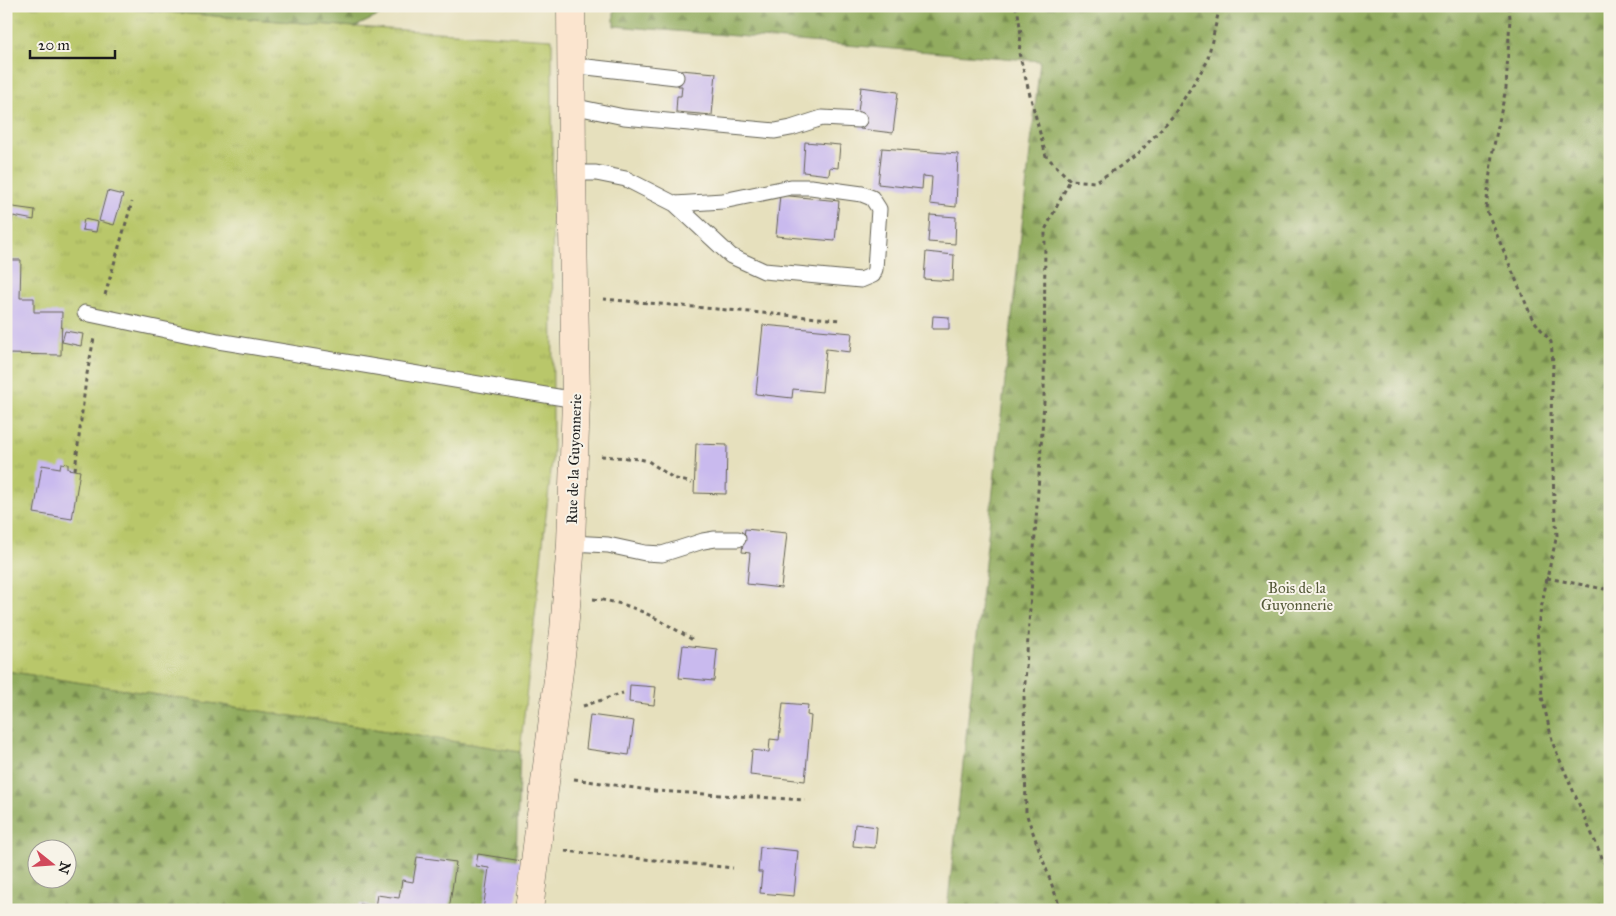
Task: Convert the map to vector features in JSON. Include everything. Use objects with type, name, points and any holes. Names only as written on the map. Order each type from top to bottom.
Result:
[{"type":"street","name":"Rue de la Guyonnerie","points":[[529,910],[568,597],[571,543],[576,400],[571,6]]},
{"type":"lane","points":[[571,67],[676,76]]},
{"type":"lane","points":[[572,106],[624,117],[775,131],[822,118],[859,120]]},
{"type":"lane","points":[[572,173],[596,173],[626,179],[675,204],[730,256],[764,271],[861,280],[873,275],[879,210],[872,198],[862,194],[791,187],[724,201],[675,204]]},
{"type":"lane","points":[[92,315],[218,341],[576,400]]},
{"type":"lane","points":[[571,543],[608,544],[645,553],[662,554],[703,541],[738,539]]},
{"type":"path","points":[[1015,6],[1021,34],[1019,53],[1046,156],[1070,180],[1095,182],[1135,157],[1174,116],[1207,62],[1220,6]]},
{"type":"path","points":[[1509,6],[1506,88],[1492,155],[1486,209],[1532,318],[1551,342],[1553,364],[1551,415],[1557,535],[1537,630],[1542,697],[1553,744],[1610,876]]},
{"type":"path","points":[[1061,910],[1026,813],[1024,697],[1044,402],[1045,230],[1070,180]]},
{"type":"path","points":[[75,470],[92,315],[132,202]]},
{"type":"path","points":[[574,297],[841,320]]},
{"type":"path","points":[[574,454],[640,459],[655,465],[673,478],[692,483]]},
{"type":"path","points":[[1547,578],[1604,589],[1610,580]]},
{"type":"path","points":[[568,597],[608,600],[620,603],[659,619],[693,640]]},
{"type":"path","points":[[555,704],[579,706],[623,693]]},
{"type":"path","points":[[546,776],[655,790],[805,800]]},
{"type":"path","points":[[536,849],[733,868]]},
{"type":"green space","points":[[6,6],[90,6],[355,27],[552,39],[553,452],[520,752],[6,671]]},
{"type":"green space","points":[[90,6],[399,6],[355,27]]},
{"type":"green space","name":"Bois de la Guyonnerie","points":[[614,6],[1610,6],[1610,910],[947,910],[1040,61],[614,26]]},
{"type":"green space","points":[[6,671],[520,752],[514,910],[6,910]]},
{"type":"building","points":[[680,70],[716,73],[712,115],[676,112],[677,96],[681,96],[682,86],[678,86]]},
{"type":"building","points":[[861,87],[898,92],[893,133],[860,129],[862,113],[858,112]]},
{"type":"building","points":[[805,142],[840,145],[838,168],[830,167],[829,175],[803,172]]},
{"type":"building","points":[[882,148],[958,154],[956,207],[930,204],[932,177],[923,176],[922,189],[878,184]]},
{"type":"building","points":[[107,191],[123,195],[114,225],[99,221]]},
{"type":"building","points":[[780,195],[839,201],[835,241],[776,236]]},
{"type":"building","points":[[6,206],[35,210],[34,220],[13,216],[10,234],[6,234]]},
{"type":"building","points":[[930,215],[956,217],[955,244],[928,242]]},
{"type":"building","points":[[84,219],[98,222],[96,232],[82,230]]},
{"type":"building","points":[[926,252],[954,255],[953,281],[924,279]]},
{"type":"building","points":[[6,260],[21,260],[20,298],[34,298],[34,312],[62,312],[61,355],[6,354]]},
{"type":"building","points":[[933,316],[949,317],[949,329],[932,329]]},
{"type":"building","points":[[763,325],[852,333],[850,352],[826,349],[822,392],[793,389],[792,398],[756,394]]},
{"type":"building","points":[[65,331],[83,334],[81,346],[62,342]]},
{"type":"building","points":[[696,444],[727,445],[726,494],[694,493]]},
{"type":"building","points":[[61,463],[68,464],[68,469],[80,471],[72,519],[34,513],[42,465],[60,468]]},
{"type":"building","points":[[745,529],[787,533],[781,588],[747,584],[750,553],[742,552]]},
{"type":"building","points":[[683,645],[717,649],[714,681],[679,678]]},
{"type":"building","points":[[630,685],[656,687],[654,705],[629,702]]},
{"type":"building","points":[[783,703],[808,705],[807,715],[811,716],[805,781],[750,775],[752,750],[769,752],[770,739],[779,740]]},
{"type":"building","points":[[590,715],[634,721],[629,755],[586,749]]},
{"type":"building","points":[[855,824],[877,827],[875,848],[853,846]]},
{"type":"building","points":[[760,847],[798,851],[794,896],[760,893],[762,872],[758,872]]},
{"type":"building","points":[[478,854],[522,861],[515,910],[483,910],[489,868],[476,866]]},
{"type":"building","points":[[417,857],[456,862],[449,910],[359,910],[360,904],[375,907],[377,895],[399,898],[402,880],[413,882]]}]
